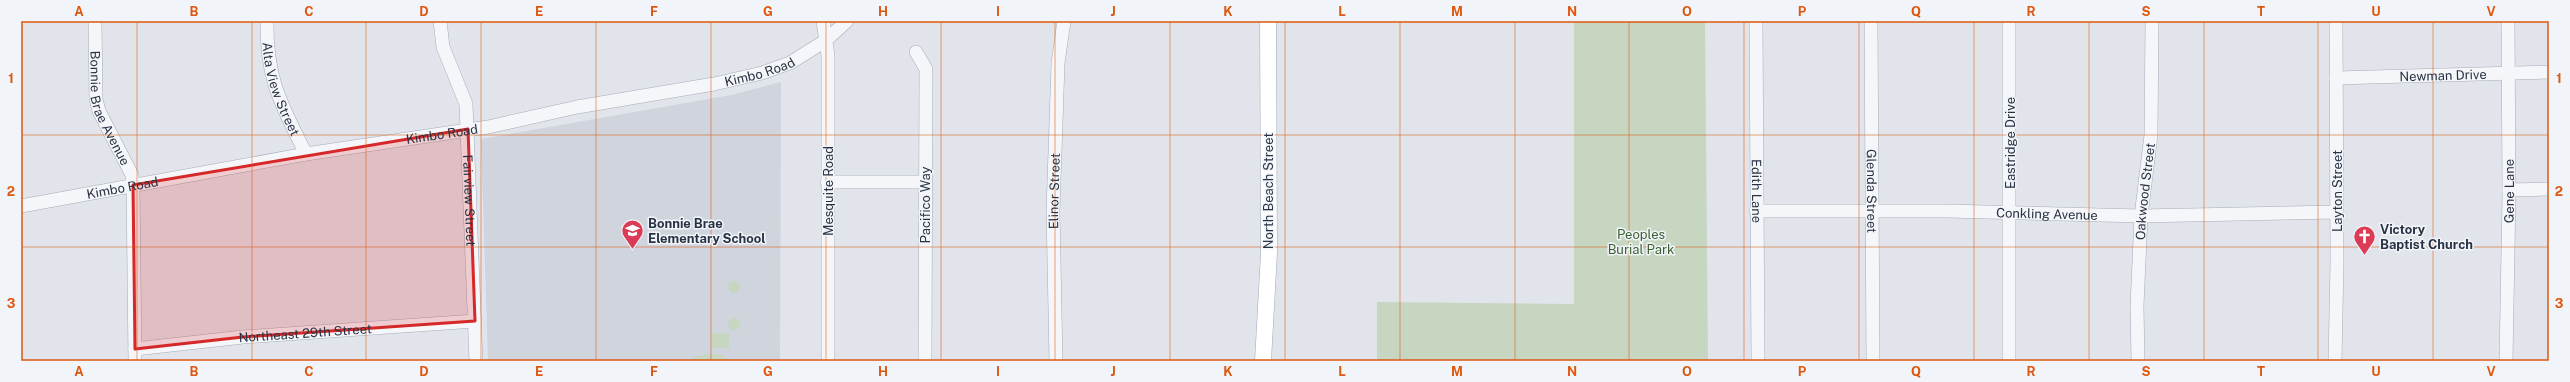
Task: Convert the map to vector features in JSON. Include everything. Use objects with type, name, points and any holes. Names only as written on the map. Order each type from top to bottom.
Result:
[{"type":"main road","name":"North Beach Street","points":[[1263,361],[1268,253],[1268,21]]},
{"type":"street","name":"Bonnie Brae Avenue","points":[[95,21],[96,99],[99,111],[128,168],[133,184],[135,355]]},
{"type":"street","name":"Alta View Street","points":[[267,21],[268,62],[272,82],[306,154]]},
{"type":"street","name":"Fairview Street","points":[[440,21],[443,47],[466,104],[476,361]]},
{"type":"street","name":"Mesquite Road","points":[[823,21],[828,56],[828,361]]},
{"type":"street","name":"Kimbo Road","points":[[21,206],[133,184],[306,154],[468,129],[762,73],[790,63],[825,41],[847,21]]},
{"type":"street","name":"Elinor Street","points":[[1056,361],[1053,211],[1058,62],[1064,21]]},
{"type":"street","name":"Edith Lane","points":[[1756,21],[1758,361]]},
{"type":"street","name":"Glenda Street","points":[[1871,21],[1873,361]]},
{"type":"street","name":"Eastridge Drive","points":[[2009,21],[2009,361]]},
{"type":"street","name":"Oakwood Street","points":[[2138,361],[2137,306],[2141,216],[2151,134],[2152,21]]},
{"type":"street","name":"Layton Street","points":[[2336,21],[2336,361]]},
{"type":"street","name":"Gene Lane","points":[[2506,361],[2509,190],[2508,21]]},
{"type":"street","name":"Pacifico Way","points":[[916,52],[926,69],[925,361]]},
{"type":"street","name":"Newman Drive","points":[[2336,78],[2549,72]]},
{"type":"street","points":[[827,182],[925,182]]},
{"type":"street","points":[[2509,190],[2549,189]]},
{"type":"street","name":"Conkling Avenue","points":[[1756,211],[1872,211],[2141,216],[2337,212]]},
{"type":"street","name":"Northeast 29th Street","points":[[135,355],[243,336],[475,321]]},
{"type":"highlighted area","points":[[468,129],[475,321],[243,337],[135,349],[133,185]]},
{"type":"shaded area","name":"Bonnie Brae Elementary School","points":[[781,82],[780,361],[488,361],[481,139],[731,95]]},
{"type":"green space","name":"Peoples Burial Park","points":[[1574,21],[1705,21],[1708,361],[1377,361],[1377,302],[1574,304]]},
{"type":"green space","points":[[734,281],[738,283],[740,287],[738,291],[734,293],[730,291],[728,287],[730,283]]},
{"type":"green space","points":[[732,318],[736,318],[740,324],[736,330],[732,330],[728,326],[728,322]]},
{"type":"green space","points":[[712,333],[729,333],[729,348],[712,348]]},
{"type":"green space","points":[[710,354],[723,355],[729,361],[694,361],[693,357]]},
{"type":"place","name":"Bonnie Brae Elementary School","points":[[632,250]]},
{"type":"place","name":"Victory Baptist Church","points":[[2365,256]]}]
